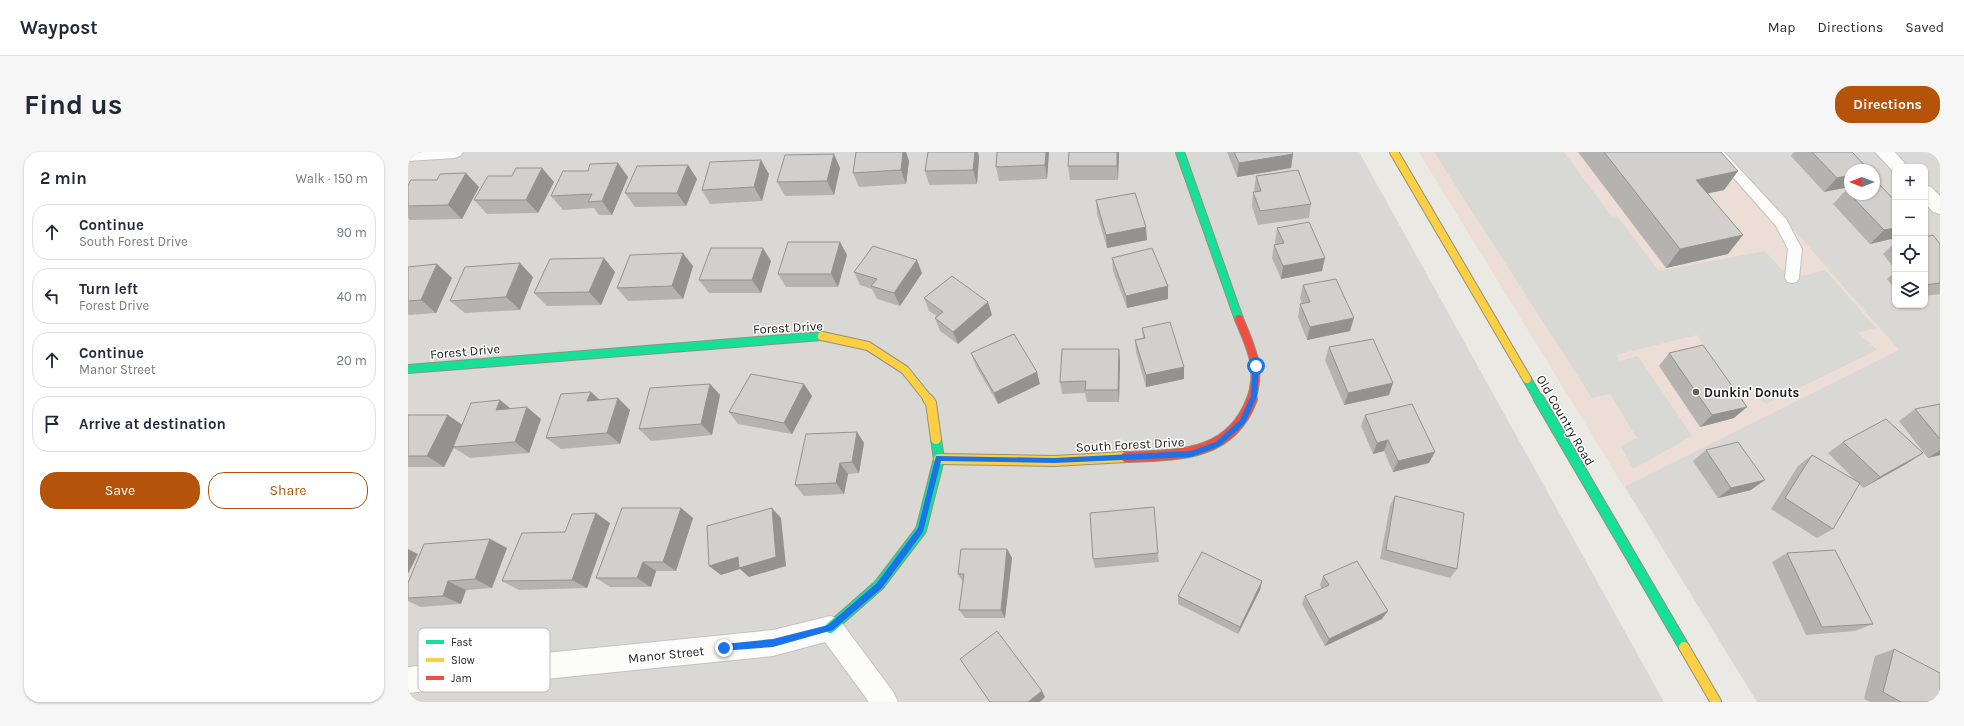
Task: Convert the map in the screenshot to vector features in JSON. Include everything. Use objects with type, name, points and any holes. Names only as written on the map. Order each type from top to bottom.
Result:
[{"type":"street","points":[[408,155],[454,152]]},
{"type":"street","name":"South Forest Drive","points":[[938,458],[1054,460],[1191,454],[1218,444],[1243,421],[1254,396],[1256,366],[1180,152]]},
{"type":"street","name":"Old Country Road","points":[[1394,152],[1716,702]]},
{"type":"street","points":[[1884,152],[1896,164]]},
{"type":"street","points":[[1928,195],[1940,207]]},
{"type":"street","name":"Forest Drive","points":[[408,369],[820,336],[868,346],[906,370],[932,403],[938,458],[921,530],[879,585],[830,628]]},
{"type":"street","points":[[830,628],[885,702]]},
{"type":"street","name":"Manor Street","points":[[550,666],[773,643],[830,628]]},
{"type":"street","name":"Manor Street","points":[[408,680],[418,679]]},
{"type":"lane","points":[[1717,152],[1780,223],[1795,249],[1792,278]]},
{"type":"shaded area","points":[[408,152],[1359,152],[1664,702],[408,702]]},
{"type":"shaded area","points":[[1419,152],[1940,152],[1940,702],[1757,702]]},
{"type":"shaded area","points":[[1419,152],[1726,152],[1899,350],[1624,487]]},
{"type":"shaded area","points":[[1434,152],[1564,152],[1612,217],[1617,216],[1659,271],[1765,251],[1781,269],[1803,276],[1825,270],[1876,328],[1858,333],[1877,350],[1766,404],[1748,386],[1731,395],[1705,359],[1712,357],[1697,335],[1616,355],[1620,361],[1638,356],[1692,436],[1633,469],[1621,446],[1637,438],[1610,394],[1592,398]]},
{"type":"building","points":[[856,152],[903,152],[901,170],[853,173]]},
{"type":"building","points":[[928,152],[975,152],[973,170],[925,171]]},
{"type":"building","points":[[997,152],[1046,152],[1045,165],[996,167]]},
{"type":"building","points":[[1069,152],[1117,152],[1117,166],[1068,166]]},
{"type":"building","points":[[1234,152],[1292,152],[1293,154],[1239,163]]},
{"type":"building","points":[[1604,152],[1721,152],[1738,171],[1696,180],[1743,235],[1680,249]]},
{"type":"building","points":[[1812,152],[1852,152],[1863,164],[1844,164],[1844,176],[1837,178]]},
{"type":"building","points":[[834,154],[827,181],[777,182],[785,155]]},
{"type":"building","points":[[761,160],[754,187],[702,190],[710,162]]},
{"type":"building","points":[[618,163],[602,201],[588,202],[592,194],[551,196],[563,171],[588,171],[590,164]]},
{"type":"building","points":[[688,165],[677,193],[625,193],[637,166]]},
{"type":"building","points":[[516,168],[542,168],[526,200],[474,200],[488,176],[512,176]]},
{"type":"building","points":[[1298,170],[1311,204],[1260,211],[1253,192],[1261,191],[1256,176]]},
{"type":"building","points":[[466,173],[448,205],[408,206],[408,185],[411,180],[437,180],[440,174]]},
{"type":"building","points":[[1880,185],[1892,198],[1892,229],[1884,230],[1856,200],[1880,200]]},
{"type":"building","points":[[1135,193],[1146,227],[1106,235],[1096,200]]},
{"type":"building","points":[[1309,222],[1325,258],[1283,266],[1274,245],[1284,243],[1277,228]]},
{"type":"building","points":[[1933,235],[1940,244],[1940,283],[1928,285],[1928,272],[1928,236]]},
{"type":"building","points":[[788,242],[840,242],[831,274],[778,274]]},
{"type":"building","points":[[873,246],[917,260],[894,293],[871,286],[877,279],[854,272]]},
{"type":"building","points":[[711,248],[763,248],[752,280],[699,280]]},
{"type":"building","points":[[1152,248],[1168,286],[1126,296],[1112,258]]},
{"type":"building","points":[[683,253],[672,286],[617,288],[630,255]]},
{"type":"building","points":[[604,258],[589,292],[534,293],[550,259]]},
{"type":"building","points":[[520,263],[506,297],[450,301],[465,267]]},
{"type":"building","points":[[437,264],[421,300],[408,301],[408,267]]},
{"type":"building","points":[[952,276],[988,302],[953,332],[935,318],[943,312],[924,298]]},
{"type":"building","points":[[1336,279],[1354,318],[1310,327],[1300,304],[1310,302],[1303,285]]},
{"type":"building","points":[[1170,322],[1184,367],[1146,375],[1135,340],[1145,338],[1142,328]]},
{"type":"building","points":[[1014,334],[1037,372],[994,393],[971,353]]},
{"type":"building","points":[[1373,339],[1393,383],[1348,393],[1329,347]]},
{"type":"building","points":[[1703,345],[1747,407],[1712,415],[1669,353]]},
{"type":"building","points":[[1062,349],[1119,349],[1118,390],[1085,390],[1086,381],[1060,382]]},
{"type":"building","points":[[751,374],[804,384],[784,423],[729,412]]},
{"type":"building","points":[[710,384],[701,424],[639,429],[650,388]]},
{"type":"building","points":[[591,392],[587,401],[618,398],[607,433],[546,438],[561,394]]},
{"type":"building","points":[[500,400],[496,410],[527,407],[515,442],[453,447],[471,403]]},
{"type":"building","points":[[1412,404],[1435,452],[1398,461],[1388,440],[1377,443],[1365,415]]},
{"type":"building","points":[[1940,404],[1940,439],[1915,409]]},
{"type":"building","points":[[408,415],[448,415],[427,456],[408,456]]},
{"type":"building","points":[[1886,419],[1923,453],[1880,477],[1843,442]]},
{"type":"building","points":[[857,432],[852,462],[840,463],[836,483],[795,485],[806,434]]},
{"type":"building","points":[[1738,442],[1765,480],[1731,488],[1706,450]]},
{"type":"building","points":[[1812,455],[1860,483],[1833,529],[1785,498]]},
{"type":"building","points":[[1395,496],[1464,513],[1457,569],[1386,550]]},
{"type":"building","points":[[1154,507],[1158,553],[1093,559],[1090,513]]},
{"type":"building","points":[[622,508],[681,508],[663,562],[643,562],[637,578],[596,578]]},
{"type":"building","points":[[772,508],[776,557],[739,568],[738,557],[709,566],[707,526]]},
{"type":"building","points":[[596,513],[572,580],[502,581],[522,533],[565,532],[572,514]]},
{"type":"building","points":[[490,539],[475,579],[448,581],[443,596],[408,598],[408,583],[424,544]]},
{"type":"building","points":[[961,549],[1007,549],[1001,610],[959,610],[964,574],[958,574]]},
{"type":"building","points":[[1835,550],[1873,624],[1822,627],[1787,553]]},
{"type":"building","points":[[1202,552],[1262,581],[1240,627],[1178,596]]},
{"type":"building","points":[[1357,561],[1388,611],[1329,639],[1305,596],[1329,585],[1323,576]]},
{"type":"building","points":[[997,631],[1042,691],[1028,702],[990,702],[960,659]]},
{"type":"building","points":[[1894,649],[1940,673],[1940,702],[1901,702],[1883,692]]},
{"type":"traffic: fast","points":[[1180,152],[1239,319]]},
{"type":"traffic: fast","points":[[408,369],[822,336]]},
{"type":"traffic: fast","points":[[1527,379],[1684,647]]},
{"type":"traffic: fast","points":[[830,628],[879,585],[921,530],[939,459],[936,439]]},
{"type":"traffic: slow","points":[[1394,152],[1527,379]]},
{"type":"traffic: slow","points":[[822,336],[868,346],[905,370],[931,403],[936,439]]},
{"type":"traffic: slow","points":[[939,459],[1054,461],[1126,457]]},
{"type":"traffic: slow","points":[[1684,647],[1716,702]]},
{"type":"traffic: jam","points":[[1126,457],[1163,456],[1198,451],[1213,445],[1227,436],[1239,424],[1249,406],[1256,380],[1256,365],[1239,319]]},
{"type":"place","name":"Dunkin' Donuts","points":[[1696,392]]},
{"type":"route","points":[[724,648],[773,643],[830,628],[879,585],[921,530],[938,458],[1054,460],[1191,454],[1218,444],[1243,421],[1254,396],[1256,366]]}]
